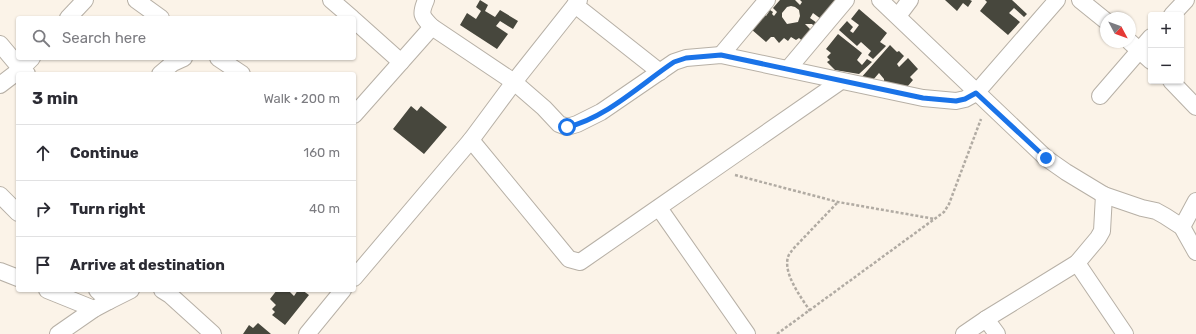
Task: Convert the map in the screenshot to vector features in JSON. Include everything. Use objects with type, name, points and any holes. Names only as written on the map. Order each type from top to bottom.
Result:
[{"type":"street","points":[[70,16],[85,0]]},
{"type":"street","points":[[136,0],[158,16]]},
{"type":"street","points":[[331,0],[350,16]]},
{"type":"street","points":[[426,0],[422,10],[423,18],[432,27],[514,82],[544,108],[559,124],[567,127],[577,124],[601,112],[674,62],[686,58],[721,55],[923,98],[956,101],[982,98],[1057,0]]},
{"type":"street","points":[[721,55],[767,0]]},
{"type":"street","points":[[788,69],[846,0]]},
{"type":"street","points":[[880,0],[1046,158],[1104,195],[1142,208],[1156,211],[1182,227],[1196,252]]},
{"type":"street","points":[[898,16],[910,0]]},
{"type":"street","points":[[1080,0],[1100,17]]},
{"type":"street","points":[[1175,12],[1186,0]]},
{"type":"street","points":[[356,276],[471,140],[514,82],[577,2],[660,72]]},
{"type":"street","points":[[356,22],[401,62]]},
{"type":"street","points":[[356,113],[432,27]]},
{"type":"street","points":[[1136,45],[1148,39]]},
{"type":"street","points":[[0,44],[16,58]]},
{"type":"street","points":[[1136,47],[1148,58]]},
{"type":"street","points":[[1100,96],[1134,48]]},
{"type":"street","points":[[19,60],[27,67]]},
{"type":"street","points":[[162,72],[173,63],[180,60]]},
{"type":"street","points":[[221,60],[239,72]]},
{"type":"street","points":[[0,85],[16,74]]},
{"type":"street","points":[[471,140],[569,259],[580,262],[841,81]]},
{"type":"street","points":[[1174,84],[1196,107]]},
{"type":"street","points":[[964,334],[1077,264],[1102,231],[1104,195]]},
{"type":"street","points":[[1182,227],[1194,207]]},
{"type":"street","points":[[659,208],[747,334]]},
{"type":"street","points":[[1077,264],[1125,334]]},
{"type":"street","points":[[0,271],[16,277]]},
{"type":"street","points":[[53,292],[94,309]]},
{"type":"street","points":[[58,334],[94,309],[103,296],[122,292]]},
{"type":"street","points":[[165,292],[213,334]]},
{"type":"street","points":[[307,334],[336,292]]},
{"type":"street","points":[[986,319],[998,334]]},
{"type":"path","points":[[777,334],[944,212],[949,204],[982,98]]},
{"type":"path","points":[[714,169],[838,202],[936,219]]},
{"type":"path","points":[[810,311],[789,277],[787,263],[788,256],[838,202]]},
{"type":"building","points":[[480,0],[488,5],[485,11],[495,17],[500,10],[518,21],[513,29],[500,21],[496,26],[508,34],[497,49],[460,25],[467,13],[476,19],[481,11],[476,7]]},
{"type":"building","points":[[780,0],[795,0],[800,5],[802,2],[800,0],[839,0],[821,19],[813,13],[810,18],[817,23],[817,29],[812,24],[805,24],[813,32],[806,44],[799,38],[796,40],[791,37],[788,41],[784,38],[779,43],[774,37],[771,37],[766,42],[751,29],[764,14],[766,16],[770,10],[773,12],[772,14],[774,16],[777,12],[773,8]],"holes":[[[787,7],[795,7],[799,10],[800,16],[798,22],[787,24],[782,17],[782,13]]]},
{"type":"building","points":[[945,0],[972,1],[968,7],[963,3],[957,11]]},
{"type":"building","points":[[985,0],[1012,0],[1027,14],[1024,17],[1014,8],[1009,13],[1020,22],[1008,35],[980,11],[987,2]]},
{"type":"building","points":[[859,9],[887,33],[880,42],[886,46],[873,59],[868,55],[871,51],[861,42],[857,46],[839,30],[847,21],[853,27],[850,31],[853,33],[859,25],[851,19]]},
{"type":"building","points":[[838,34],[862,53],[857,60],[862,65],[867,59],[872,62],[859,74],[835,70],[827,62],[830,60],[827,57],[831,53],[826,49]]},
{"type":"building","points":[[890,45],[904,56],[897,64],[899,67],[908,58],[918,69],[910,77],[913,80],[907,87],[884,83],[884,79],[879,73],[873,80],[860,79]]},
{"type":"building","points":[[411,106],[417,111],[421,106],[447,127],[424,154],[393,129]]},
{"type":"building","points":[[275,292],[290,292],[294,296],[297,292],[305,292],[309,295],[285,325],[272,315],[275,312],[272,309],[276,305],[270,299]]},
{"type":"building","points":[[258,323],[271,334],[243,334],[249,325],[253,328]]},
{"type":"route","points":[[567,127],[577,124],[601,112],[674,62],[686,58],[721,55],[923,98],[956,101],[965,99],[976,93],[1046,158]]}]
